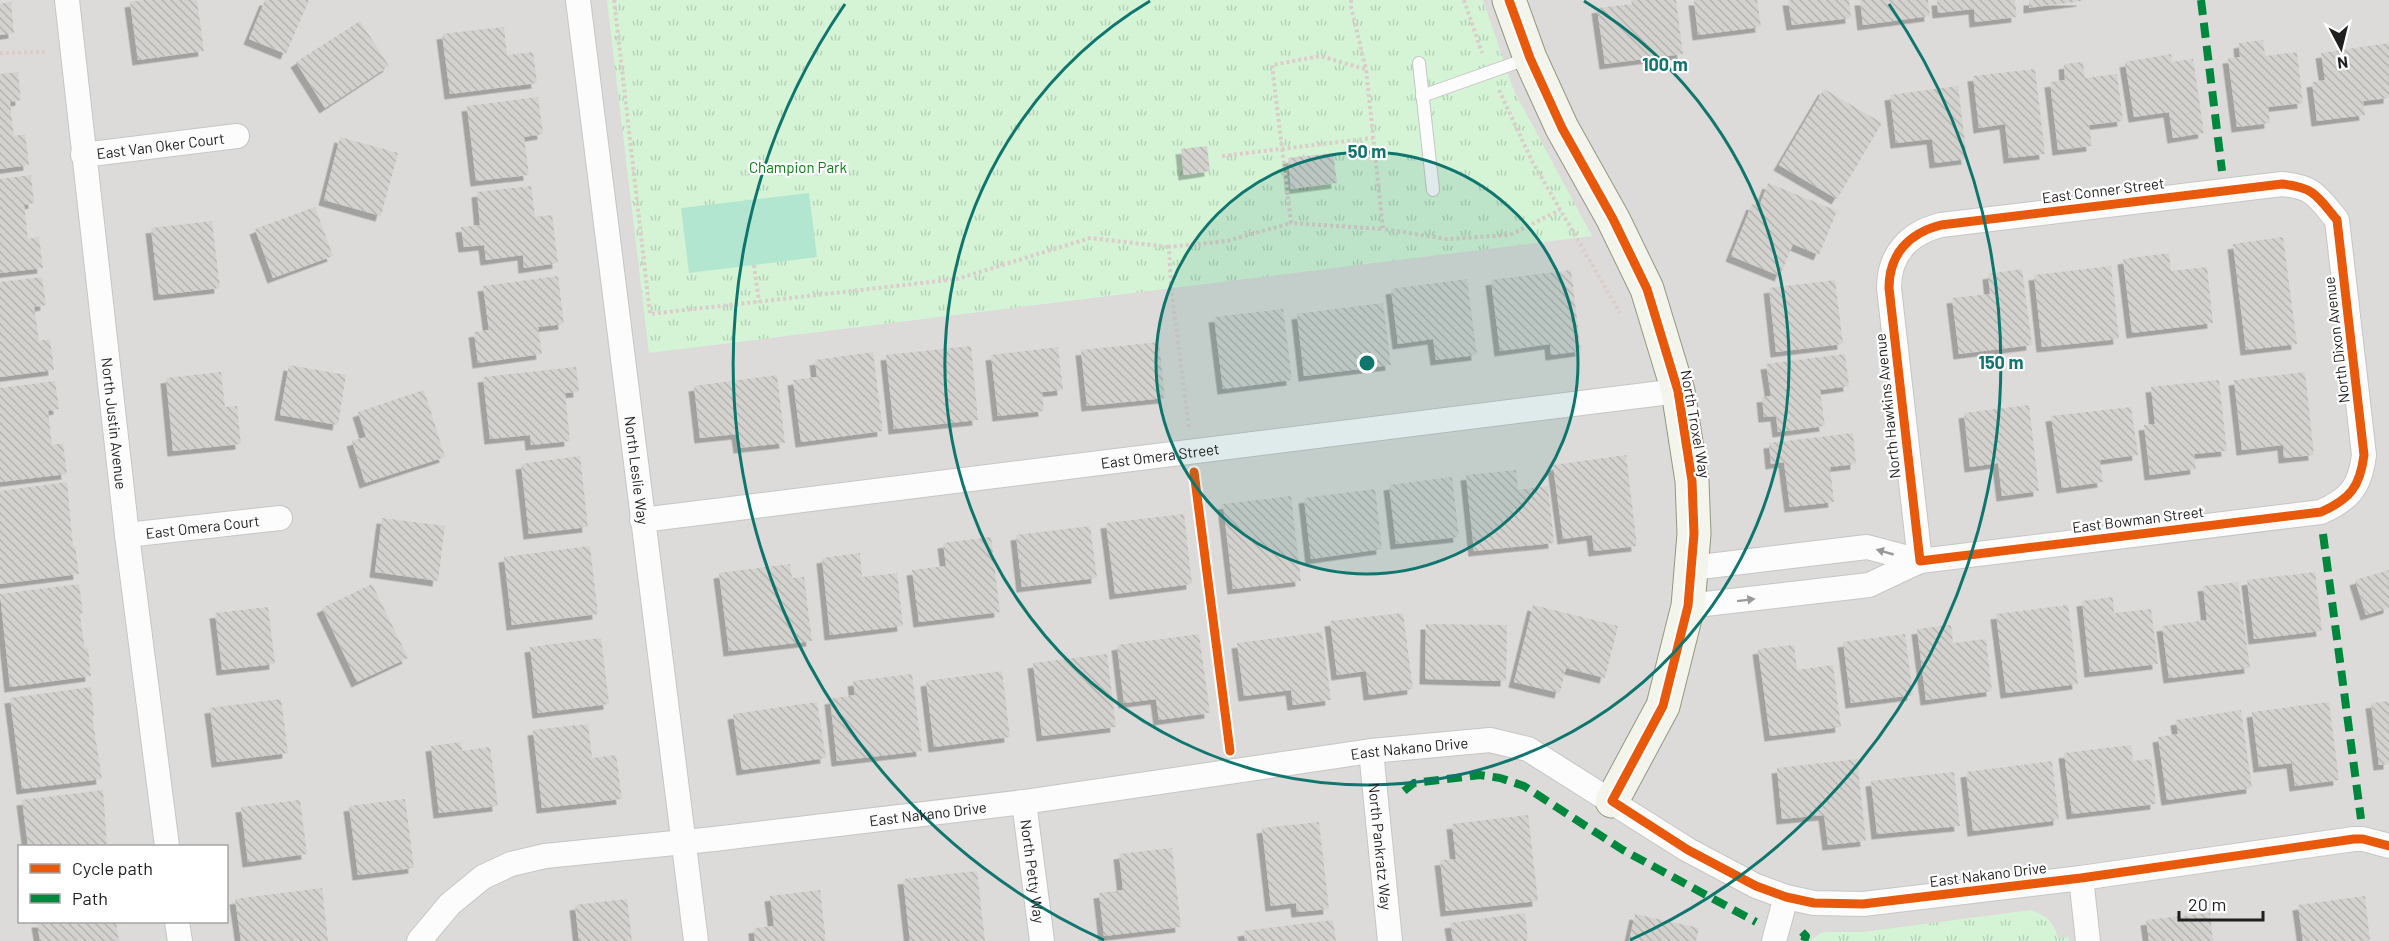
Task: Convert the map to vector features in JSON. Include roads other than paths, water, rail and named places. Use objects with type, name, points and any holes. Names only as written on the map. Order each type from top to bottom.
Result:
[{"type":"street","name":"North Justin Avenue","points":[[67,0],[127,535],[168,845]]},
{"type":"street","name":"North Leslie Way","points":[[578,0],[696,941]]},
{"type":"street","name":"North Troxel Way","points":[[1509,0],[1530,58],[1562,128],[1613,219],[1647,289],[1678,391],[1692,481],[1694,534],[1688,606],[1663,706],[1612,801]]},
{"type":"street","name":"East Van Oker Court","points":[[83,155],[237,136]]},
{"type":"street","name":"East Conner Street","points":[[1900,248],[1919,233],[1941,225],[2282,184],[2301,186],[2315,193]]},
{"type":"street","name":"North Dixon Avenue","points":[[2315,193],[2337,220],[2364,455],[2362,473],[2354,490]]},
{"type":"street","name":"North Hawkins Avenue","points":[[1900,248],[1892,264],[1889,288],[1920,561]]},
{"type":"street","name":"East Omera Street","points":[[642,520],[1678,391]]},
{"type":"street","name":"East Bowman Street","points":[[1688,606],[1869,585],[1920,561],[2321,512],[2339,504],[2354,490]]},
{"type":"street","name":"East Omera Court","points":[[127,535],[279,518]]},
{"type":"street","name":"East Bowman Street","points":[[1692,568],[1867,547],[1920,561]]},
{"type":"street","name":"East Nakano Drive","points":[[419,941],[450,904],[483,877],[511,864],[545,856],[685,842],[1023,801],[1371,751],[1490,740],[1528,749],[1688,850],[1756,886],[1786,897],[1814,903],[1863,904],[2081,878],[2363,838],[2389,846]]},
{"type":"street","name":"North Pankratz Way","points":[[1371,751],[1390,941]]},
{"type":"street","name":"North Petty Way","points":[[1023,801],[1042,941]]},
{"type":"street","points":[[2081,878],[2088,941]]},
{"type":"street","points":[[1774,941],[1786,897]]},
{"type":"street","points":[[177,923],[180,941]]},
{"type":"lane","points":[[1422,96],[1530,58]]},
{"type":"lane","points":[[1419,63],[1433,190]]},
{"type":"park label","name":"Champion Park","points":[[798,167]]}]
